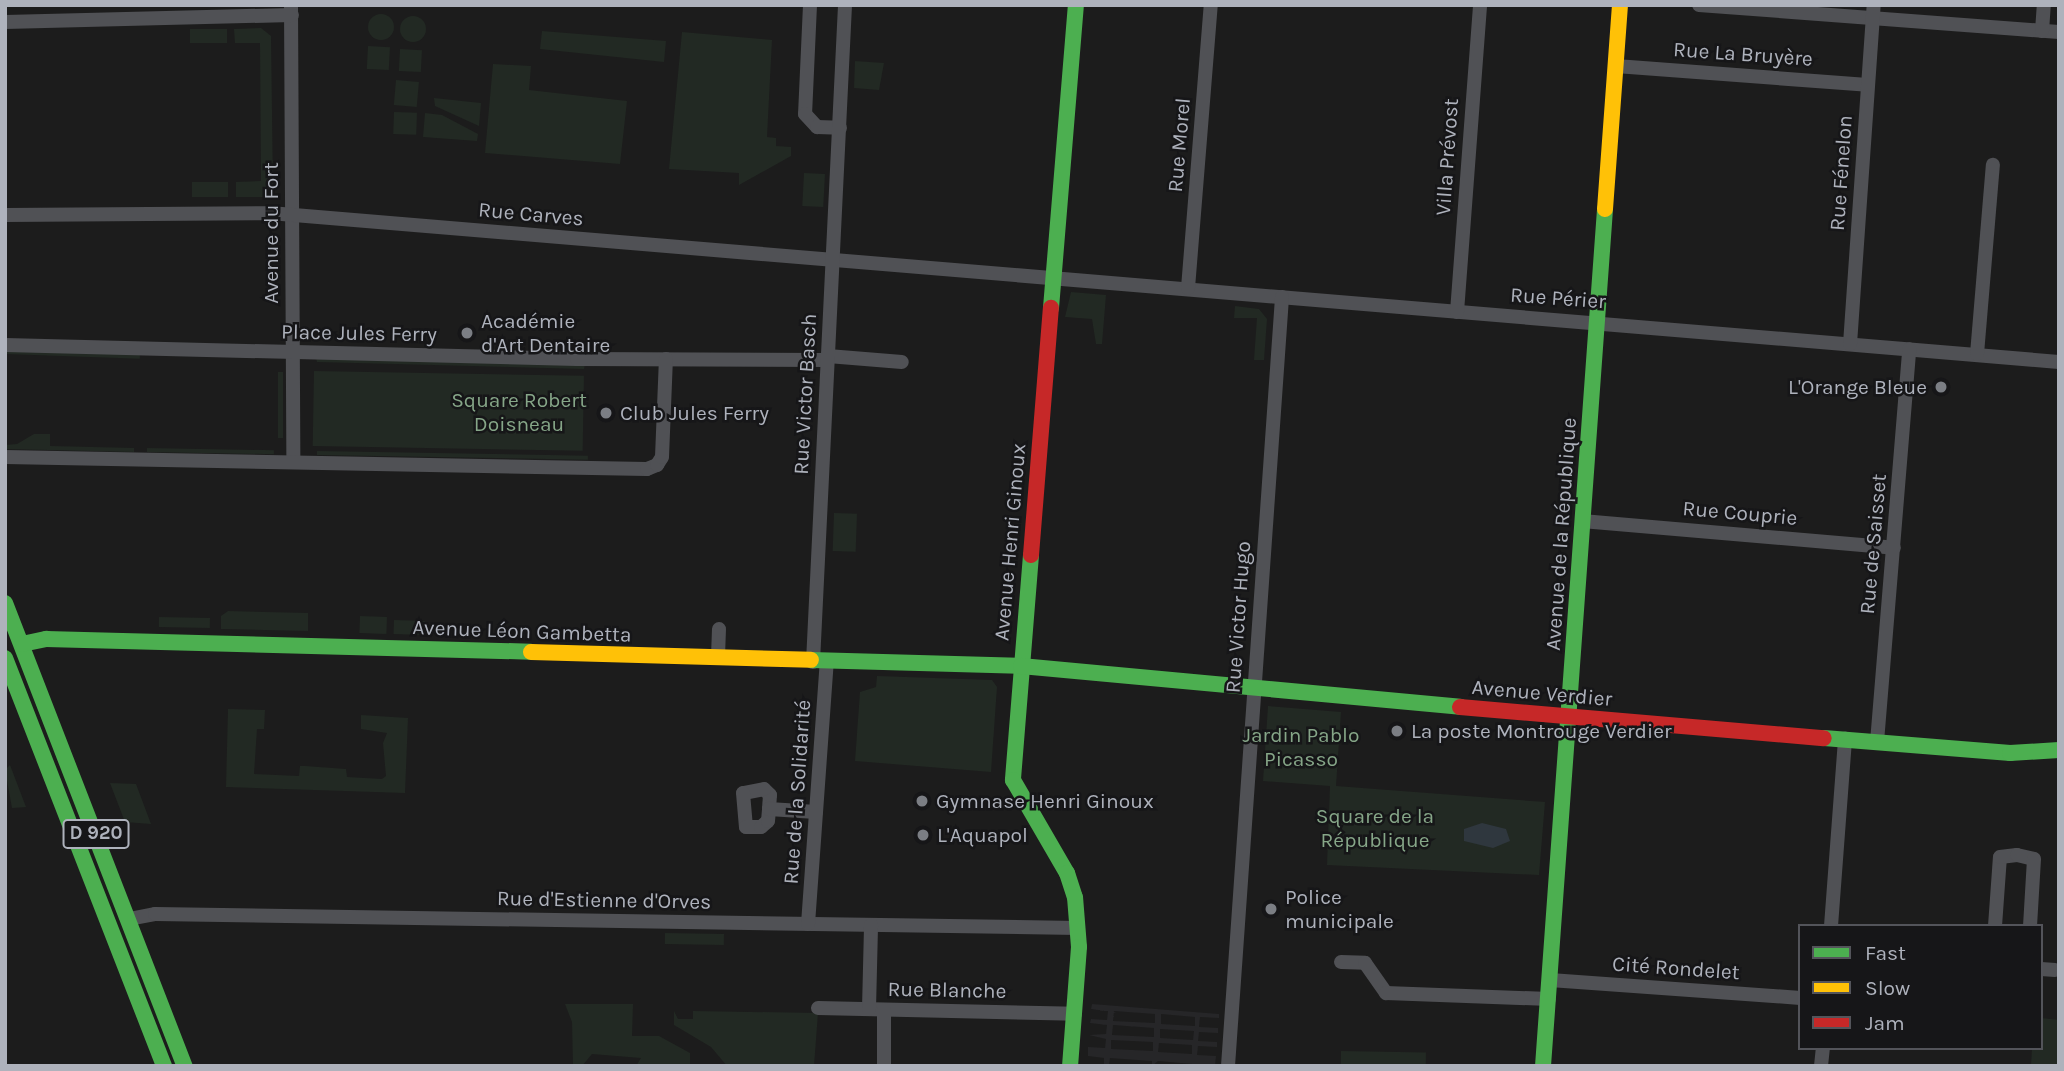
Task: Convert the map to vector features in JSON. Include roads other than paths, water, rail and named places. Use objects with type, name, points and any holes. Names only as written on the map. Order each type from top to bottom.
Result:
[{"type":"main road","name":"Avenue Henri Ginoux","points":[[1070,1066],[1079,928],[1072,884],[1013,780],[1076,5]]},
{"type":"main road","name":"Avenue de la République","points":[[1544,1066],[1620,5]]},
{"type":"main road","name":"D 920","points":[[5,603],[186,1066]]},
{"type":"main road","name":"Avenue Léon Gambetta","points":[[22,644],[46,639],[1021,666]]},
{"type":"main road","name":"D 920","points":[[5,658],[164,1066]]},
{"type":"main road","name":"Avenue Verdier","points":[[1021,666],[1569,717],[2010,753],[2059,750]]},
{"type":"street","points":[[810,5],[805,114],[817,127],[840,128]]},
{"type":"street","name":"Rue Victor Basch","points":[[820,662],[828,358],[845,5]]},
{"type":"street","name":"Rue Morel","points":[[1188,288],[1211,5]]},
{"type":"street","name":"Villa Prévost","points":[[1457,312],[1480,5]]},
{"type":"street","points":[[1699,5],[1873,12],[2059,32]]},
{"type":"street","points":[[2042,31],[2044,5]]},
{"type":"street","points":[[5,22],[292,10]]},
{"type":"street","name":"Avenue du Fort","points":[[292,10],[293,461]]},
{"type":"street","name":"Rue Fénelon","points":[[1850,344],[1873,12]]},
{"type":"street","name":"Rue La Bruyère","points":[[1616,66],[1867,85]]},
{"type":"street","points":[[1977,354],[1993,165]]},
{"type":"street","name":"Rue Carves","points":[[5,215],[292,215],[1053,276]]},
{"type":"street","name":"Rue Périer","points":[[1053,276],[2059,362]]},
{"type":"street","name":"Rue Victor Hugo","points":[[1228,1066],[1282,297]]},
{"type":"street","name":"Place Jules Ferry","points":[[5,345],[666,359],[828,358],[902,362]]},
{"type":"street","name":"Rue de Saisset","points":[[1877,742],[1909,349]]},
{"type":"street","points":[[5,457],[652,468],[662,457],[666,359]]},
{"type":"street","name":"Rue Couprie","points":[[1582,521],[1894,548]]},
{"type":"street","points":[[718,657],[719,629]]},
{"type":"street","name":"Rue de la Solidarité","points":[[808,924],[816,811],[820,662]]},
{"type":"street","points":[[1831,924],[1845,739]]},
{"type":"street","points":[[769,809],[816,811]]},
{"type":"street","points":[[1995,924],[2000,857],[2017,855],[2034,859],[2030,924]]},
{"type":"street","name":"Rue d'Estienne d'Orves","points":[[129,919],[155,914],[1079,928]]},
{"type":"street","points":[[869,1009],[871,925]]},
{"type":"street","points":[[1340,962],[1365,962],[1386,993],[1549,999]]},
{"type":"street","name":"Cité Rondelet","points":[[1550,980],[1798,998]]},
{"type":"street","name":"Rue Blanche","points":[[818,1008],[1075,1014]]},
{"type":"street","points":[[884,1010],[884,1066]]},
{"type":"place","name":"Académie d'Art Dentaire","points":[[467,333]]},
{"type":"place","name":"L'Orange Bleue","points":[[1941,387]]},
{"type":"place","name":"Club Jules Ferry","points":[[606,413]]},
{"type":"place","name":"La poste Montrouge Verdier","points":[[1397,731]]},
{"type":"place","name":"Gymnase Henri Ginoux","points":[[922,801]]},
{"type":"place","name":"L'Aquapol","points":[[923,835]]},
{"type":"place","name":"Police municipale","points":[[1271,909]]},
{"type":"park label","name":"Square Robert Doisneau","points":[[519,412]]},
{"type":"park label","name":"Jardin Pablo Picasso","points":[[1301,747]]},
{"type":"park label","name":"Square de la République","points":[[1375,828]]}]
